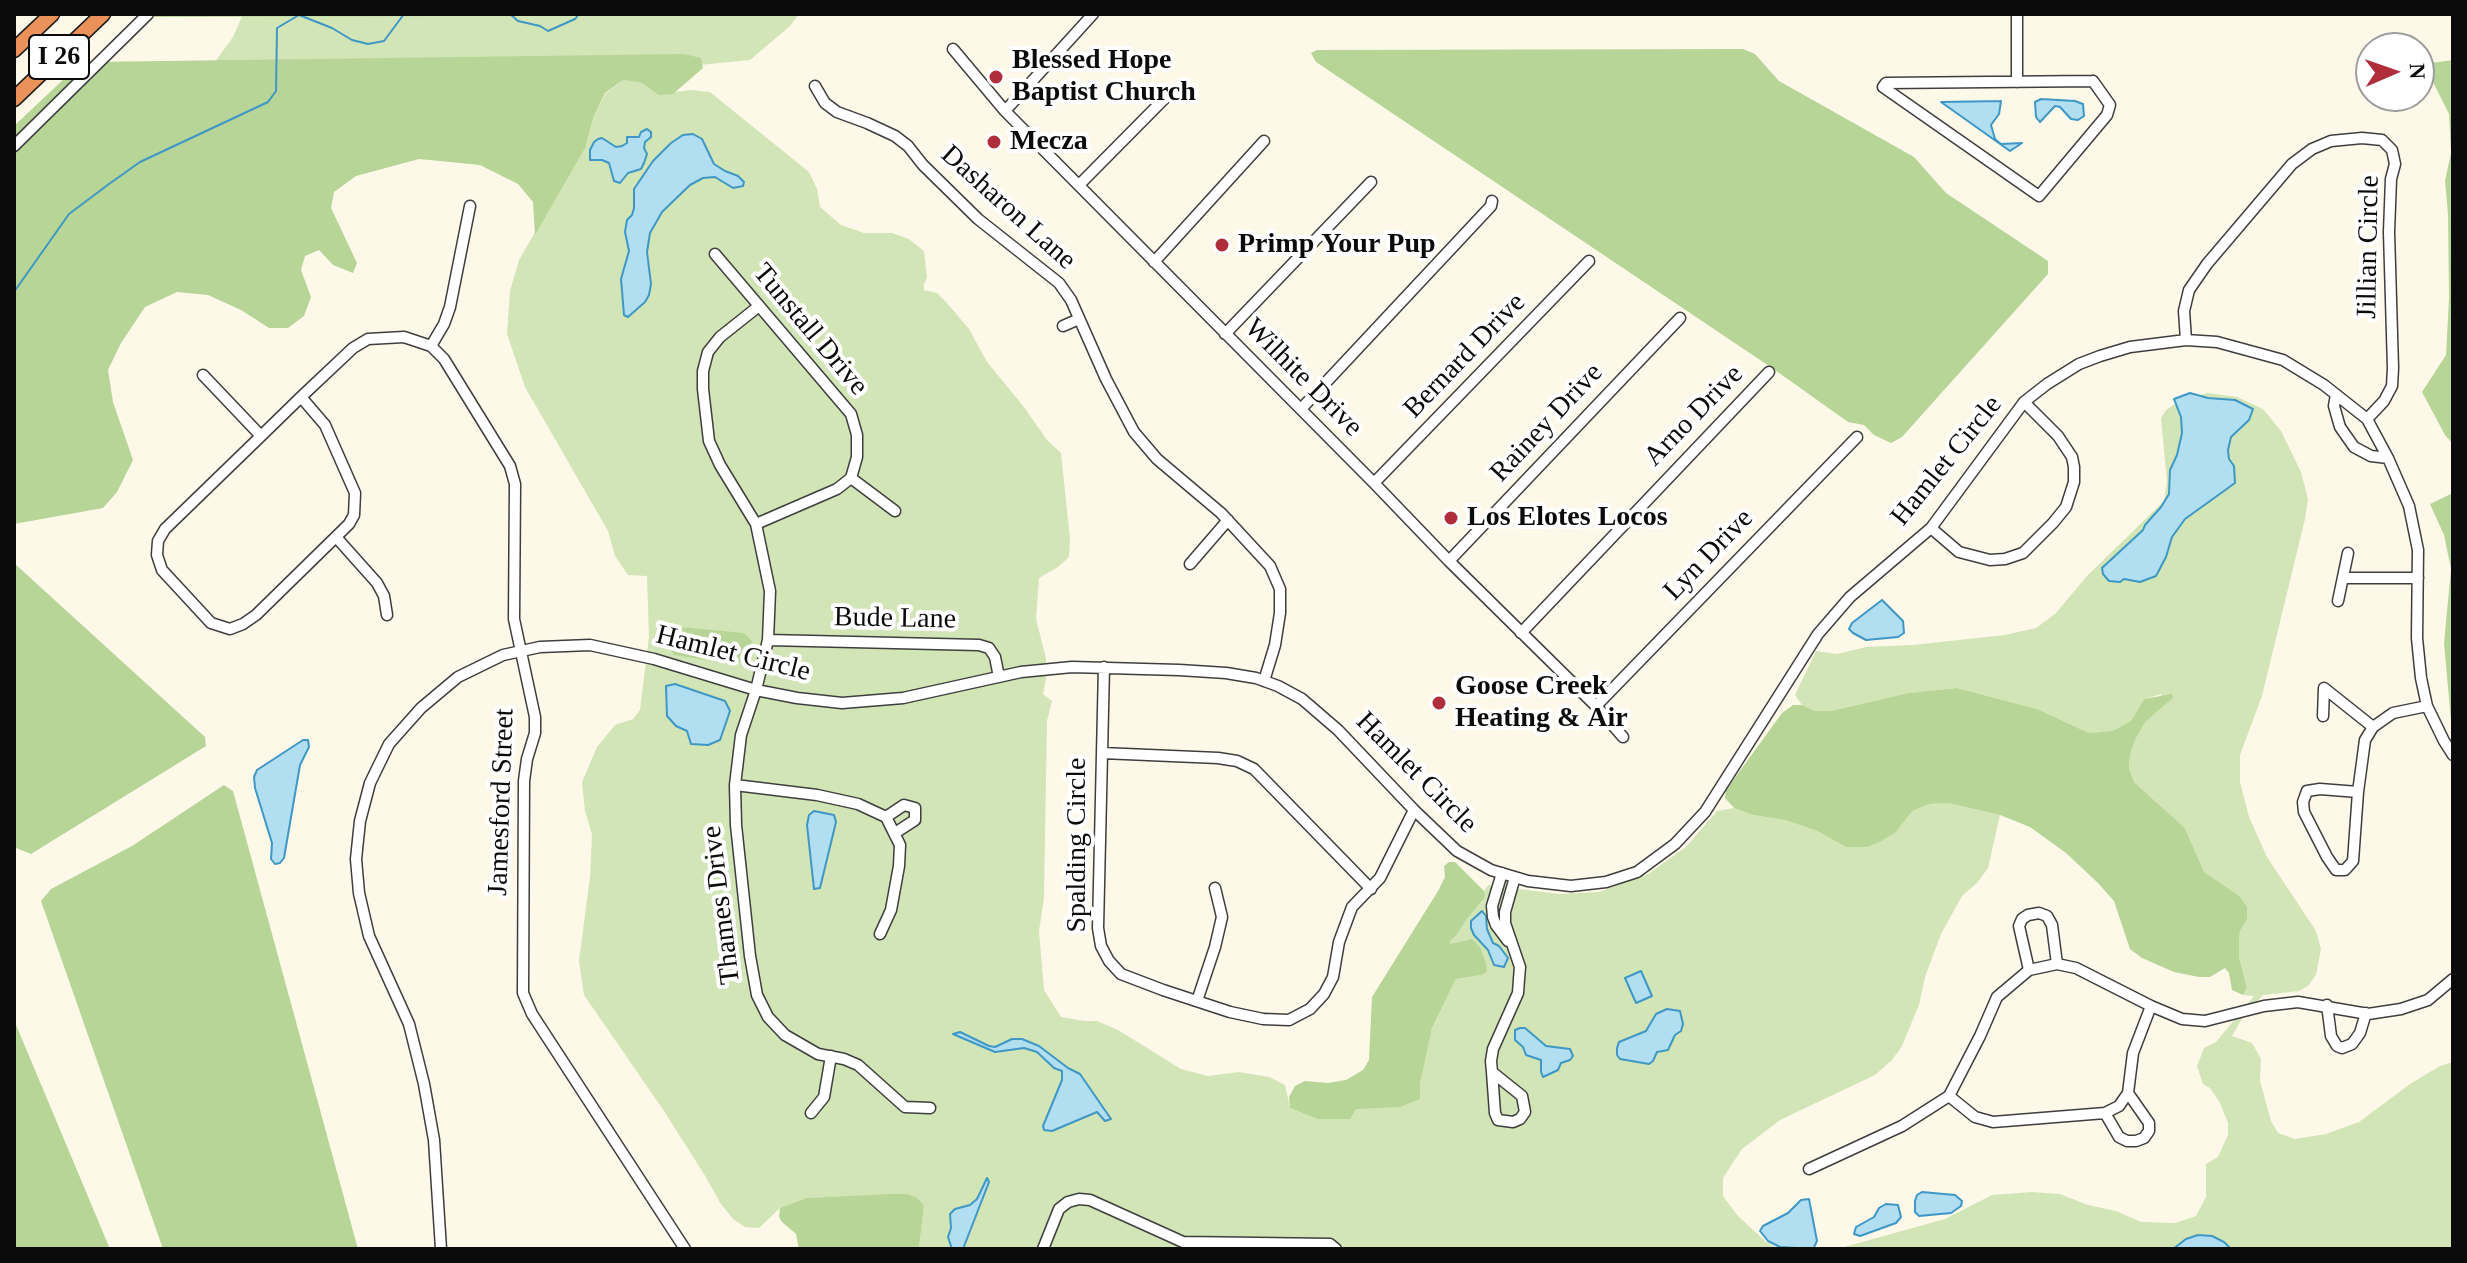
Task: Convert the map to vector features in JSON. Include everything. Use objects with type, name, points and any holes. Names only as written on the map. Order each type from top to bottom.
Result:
[{"type":"highway","name":"I 26","points":[[14,50],[52,14]]},
{"type":"highway","name":"I 26","points":[[14,99],[103,14]]},
{"type":"street","points":[[14,146],[148,14]]},
{"type":"street","points":[[1005,111],[1093,14]]},
{"type":"street","points":[[2017,14],[2017,82]]},
{"type":"street","name":"Wilhite Drive","points":[[953,49],[1005,111],[1596,706],[1623,737]]},
{"type":"street","points":[[2093,81],[2110,105],[2107,115],[2039,196],[1883,87],[1886,83],[2017,82],[2093,81]]},
{"type":"street","name":"Dasharon Lane","points":[[815,86],[825,103],[837,112],[895,136],[908,146],[978,219],[1059,283],[1071,300],[1106,379],[1134,432],[1157,459],[1228,520],[1270,566],[1280,589],[1280,613],[1275,645],[1264,681]]},
{"type":"street","points":[[1079,185],[1171,92]]},
{"type":"street","name":"Jillian Circle","points":[[2186,340],[2184,311],[2189,290],[2207,264],[2292,164],[2312,149],[2331,141],[2382,140],[2392,150],[2395,164],[2391,179],[2389,232],[2393,368],[2392,386],[2384,401],[2367,419]]},
{"type":"street","points":[[1154,262],[1264,141]]},
{"type":"street","points":[[1225,334],[1371,182]]},
{"type":"street","points":[[1301,409],[1491,206],[1492,201]]},
{"type":"street","points":[[301,397],[325,425],[355,493],[354,515],[349,524],[256,615],[230,629],[211,623],[162,570],[157,555],[158,541],[165,529],[301,397],[353,348],[368,339],[404,337],[431,346],[450,307],[470,206]]},
{"type":"street","name":"Tunstall Drive","points":[[715,254],[851,414],[857,435],[857,457],[851,478]]},
{"type":"street","name":"Bernard Drive","points":[[1374,483],[1589,261]]},
{"type":"street","name":"Thames Drive","points":[[759,306],[720,337],[708,352],[703,371],[709,441],[756,524],[770,591],[768,640],[741,735],[735,785],[737,838],[757,995],[768,1017],[785,1035],[818,1054],[858,1065],[905,1107],[930,1108]]},
{"type":"street","name":"Rainey Drive","points":[[1449,561],[1680,318]]},
{"type":"street","points":[[1063,326],[1079,319]]},
{"type":"street","name":"Hamlet Circle","points":[[441,1249],[434,1140],[424,1084],[409,1024],[369,936],[359,893],[356,859],[360,821],[370,783],[389,744],[421,708],[458,677],[503,655],[540,647],[590,645],[654,659],[756,690],[842,703],[874,702],[947,690],[1021,672],[1072,667],[1226,673],[1264,681],[1302,699],[1338,730],[1457,851],[1491,870],[1528,881],[1571,886],[1606,882],[1637,872],[1675,844],[1705,812],[1818,634],[1850,597],[1931,528],[2024,402],[2079,364],[2130,347],[2186,340],[2217,342],[2283,360],[2367,419],[2409,506],[2418,550],[2417,638],[2421,678],[2427,706],[2453,755]]},
{"type":"street","name":"Jamesford Street","points":[[431,346],[444,359],[510,466],[515,484],[514,619],[535,717],[535,733],[524,781],[523,993],[532,1014],[685,1249]]},
{"type":"street","name":"Arno Drive","points":[[1521,633],[1769,372]]},
{"type":"street","points":[[203,375],[261,436]]},
{"type":"street","points":[[2336,395],[2334,406],[2340,427],[2354,447],[2371,456],[2388,458]]},
{"type":"street","points":[[1931,528],[1959,552],[1990,560],[2005,559],[2023,553],[2066,507],[2074,482],[2072,457],[2058,436],[2024,402]]},
{"type":"street","name":"Lyn Drive","points":[[1596,706],[1857,437]]},
{"type":"street","points":[[756,524],[837,489],[851,478],[895,511]]},
{"type":"street","points":[[1190,564],[1228,520]]},
{"type":"street","points":[[336,537],[377,583],[384,596],[387,615]]},
{"type":"street","points":[[2338,601],[2348,553]]},
{"type":"street","points":[[2344,578],[2418,578]]},
{"type":"street","name":"Bude Lane","points":[[768,640],[979,645],[989,648],[995,657],[999,677]]},
{"type":"street","name":"Spalding Circle","points":[[1104,667],[1098,928],[1101,946],[1121,974],[1230,1012],[1263,1019],[1289,1020],[1310,1009],[1324,994],[1333,977],[1339,942],[1352,907],[1380,878],[1414,810]]},
{"type":"street","points":[[2323,716],[2324,688],[2373,727]]},
{"type":"street","points":[[2358,792],[2307,791],[2303,802],[2304,812],[2336,870],[2345,870],[2353,861],[2365,740],[2373,727],[2393,713],[2427,706]]},
{"type":"street","points":[[1102,753],[1218,758],[1237,761],[1254,769],[1371,889]]},
{"type":"street","points":[[735,785],[817,795],[858,804],[886,817],[900,845],[899,866],[891,910],[880,934]]},
{"type":"street","points":[[886,817],[904,805],[915,808],[915,820],[895,833]]},
{"type":"street","points":[[1492,1072],[1522,1096],[1525,1112],[1520,1119],[1505,1123],[1498,1120],[1492,1072],[1493,1049],[1518,993],[1520,967],[1493,917],[1492,906],[1502,873]]},
{"type":"street","points":[[1510,945],[1505,912],[1515,877]]},
{"type":"street","points":[[1197,1001],[1222,917],[1215,888]]},
{"type":"street","points":[[2029,970],[2019,926],[2028,915],[2039,913],[2047,916],[2052,925],[2057,964]]},
{"type":"street","points":[[1809,1169],[1902,1126],[1949,1096],[1997,997],[2029,970],[2057,964],[2076,968],[2182,1019],[2205,1021],[2264,1006],[2298,1002],[2366,1013],[2401,1009],[2428,1000],[2453,979]]},
{"type":"street","points":[[2327,1005],[2331,1036],[2342,1048],[2352,1044],[2360,1033],[2366,1013]]},
{"type":"street","points":[[1949,1096],[1975,1117],[1993,1122],[2105,1113],[2119,1106],[2128,1093],[2133,1053],[2151,1006]]},
{"type":"street","points":[[811,1113],[824,1097],[831,1056]]},
{"type":"street","points":[[2105,1113],[2119,1137],[2127,1141],[2144,1138],[2149,1131],[2149,1123],[2128,1093]]},
{"type":"street","points":[[1043,1249],[1059,1209],[1079,1199],[1090,1200],[1183,1242],[1209,1246],[1330,1244],[1336,1249]]},
{"type":"green space","points":[[152,14],[1078,14],[154,17]]},
{"type":"green space","points":[[243,14],[799,14],[790,26],[750,60],[618,73],[587,108],[586,147],[594,116],[605,94],[623,80],[642,83],[659,94],[691,90],[710,92],[809,172],[817,189],[820,207],[841,225],[864,233],[892,233],[909,239],[924,251],[927,278],[924,290],[937,293],[969,329],[987,362],[1047,440],[1061,453],[1069,557],[1039,578],[1036,619],[1046,658],[1043,694],[1052,701],[1047,721],[1044,898],[1039,931],[1044,990],[1061,1017],[1097,1021],[1118,1030],[1181,1069],[1208,1076],[1239,1072],[1269,1077],[1285,1085],[1290,1108],[1317,1119],[1349,1119],[1355,1109],[1420,1099],[1419,1083],[1432,1028],[1456,979],[1482,975],[1466,940],[1450,945],[1450,941],[1484,897],[1488,885],[1559,894],[1599,892],[1648,874],[1686,847],[1717,811],[1734,808],[1817,831],[1846,847],[1868,847],[1895,833],[1912,810],[1929,804],[1948,803],[2000,815],[1988,868],[1962,896],[1941,934],[1925,977],[1919,1005],[1902,1046],[1892,1060],[1875,1075],[1780,1120],[1742,1149],[1723,1178],[1723,1196],[1737,1215],[1765,1241],[1779,1249],[919,1249],[924,1205],[908,1194],[806,1198],[780,1208],[759,1228],[745,1227],[733,1219],[584,995],[579,961],[592,834],[585,811],[582,782],[597,747],[615,725],[633,719],[640,710],[649,637],[647,576],[628,575],[615,556],[608,531],[525,387],[507,334],[510,291],[519,260],[573,167],[468,148],[209,70],[233,37]]},
{"type":"green space","points":[[1118,14],[1532,14],[1136,16]]},
{"type":"green space","points":[[1743,49],[1755,54],[1779,81],[1914,157],[1946,193],[2048,261],[2048,274],[1902,437],[1891,443],[1874,435],[1864,425],[1848,422],[1316,62],[1311,53],[1317,50]]},
{"type":"green space","points":[[684,54],[701,58],[703,68],[673,94],[659,95],[642,83],[623,80],[605,93],[594,116],[586,146],[535,235],[533,202],[518,184],[480,165],[419,159],[356,176],[334,192],[331,208],[357,263],[353,273],[333,265],[319,250],[305,256],[301,270],[311,297],[304,316],[288,328],[269,328],[241,310],[208,295],[177,292],[145,307],[121,343],[108,370],[113,402],[133,460],[117,492],[103,508],[14,524],[14,126],[66,77],[89,62]]},
{"type":"green space","points":[[2453,60],[2453,444],[2422,392],[2446,355],[2449,298],[2445,181],[2451,153],[2449,114],[2435,86],[2435,62]]},
{"type":"green space","points":[[2208,393],[2237,397],[2263,409],[2281,431],[2301,472],[2308,499],[2262,696],[2240,755],[2240,782],[2249,817],[2267,857],[2316,931],[2321,949],[2316,975],[2308,986],[2299,991],[2263,995],[2243,1017],[2232,1036],[2252,1043],[2261,1059],[2260,1081],[2271,1121],[2278,1133],[2295,1139],[2326,1134],[2359,1122],[2410,1084],[2453,1062],[2453,1249],[1837,1249],[1945,1219],[1992,1195],[2032,1192],[2060,1194],[2141,1222],[2175,1223],[2196,1216],[2206,1197],[2206,1164],[2218,1157],[2228,1135],[2228,1123],[2219,1101],[2203,1084],[2197,1066],[2204,1048],[2216,1042],[2254,996],[2243,995],[2247,988],[2239,957],[2240,931],[2247,920],[2215,880],[2204,872],[2185,828],[2134,782],[2129,768],[2135,740],[2162,694],[2144,699],[2131,721],[2112,731],[2089,733],[2037,709],[1957,688],[1908,693],[1831,711],[1815,711],[1802,705],[1795,695],[1816,651],[1837,654],[1866,647],[2005,635],[2036,628],[2055,614],[2087,576],[2164,501],[2167,481],[2161,418],[2166,410],[2181,400]]},
{"type":"green space","points":[[2453,493],[2453,728],[2444,643],[2451,569],[2444,535],[2430,504]]},
{"type":"green space","points":[[14,563],[205,737],[206,746],[31,854],[16,848],[14,842]]},
{"type":"green space","points":[[680,627],[744,633],[752,641],[748,654],[741,662],[727,663],[674,655],[667,642],[668,631]]},
{"type":"green space","points":[[1957,688],[2037,709],[2089,733],[2112,731],[2131,721],[2144,699],[2172,694],[2173,698],[2146,721],[2135,740],[2129,768],[2134,782],[2185,828],[2204,872],[2239,896],[2247,907],[2247,920],[2240,931],[2239,942],[2239,957],[2247,988],[2243,995],[2232,990],[2225,968],[2210,977],[2199,977],[2174,972],[2142,958],[2130,949],[2114,901],[2098,883],[2066,853],[2030,827],[2000,815],[1948,803],[1929,804],[1912,811],[1895,833],[1881,841],[1868,847],[1846,847],[1817,831],[1734,808],[1725,798],[1726,790],[1782,713],[1793,705],[1815,711],[1831,711],[1908,693]]},
{"type":"green space","points":[[224,785],[233,791],[358,1249],[163,1249],[41,901],[51,889],[132,846]]},
{"type":"green space","points":[[1455,862],[1484,891],[1485,897],[1450,944],[1472,939],[1480,947],[1487,971],[1482,975],[1456,979],[1432,1028],[1420,1083],[1420,1099],[1400,1107],[1356,1109],[1350,1119],[1317,1119],[1290,1108],[1289,1097],[1295,1086],[1305,1081],[1328,1083],[1346,1080],[1363,1070],[1369,1060],[1372,997],[1438,891],[1445,877],[1444,866]]},
{"type":"green space","points":[[14,1020],[110,1249],[14,1249]]},
{"type":"green space","points":[[908,1194],[924,1205],[919,1249],[799,1249],[796,1234],[779,1217],[780,1208],[806,1198]]},
{"type":"water","points":[[2041,99],[2083,104],[2084,116],[2078,120],[2071,119],[2055,106],[2040,122],[2036,117],[2035,102]]},
{"type":"water","points":[[2001,101],[1999,114],[1991,125],[1995,139],[2001,144],[2022,143],[2010,151],[1941,102]]},
{"type":"water","points":[[647,129],[651,137],[645,142],[647,154],[641,169],[628,173],[620,183],[614,181],[609,163],[590,160],[590,150],[598,139],[602,138],[616,147],[622,146],[627,143],[627,137],[639,137]]},
{"type":"water","points":[[693,134],[702,139],[714,164],[738,176],[744,182],[743,186],[733,188],[715,177],[703,178],[690,185],[662,212],[650,233],[647,252],[651,284],[649,295],[628,317],[624,315],[621,279],[629,251],[625,232],[634,208],[634,189],[653,161],[671,143],[683,135]]},
{"type":"water","points":[[2190,393],[2235,400],[2253,409],[2249,420],[2231,437],[2228,450],[2234,466],[2235,483],[2185,519],[2172,537],[2156,576],[2140,582],[2124,579],[2120,582],[2109,581],[2102,568],[2143,530],[2169,494],[2170,470],[2182,433],[2181,417],[2174,399]]},
{"type":"water","points":[[1882,600],[1903,621],[1904,633],[1898,637],[1866,640],[1849,629],[1852,623]]},
{"type":"water","points":[[675,684],[725,701],[730,711],[720,740],[708,745],[691,744],[687,731],[676,726],[667,716],[666,686]]},
{"type":"water","points":[[303,740],[308,740],[309,747],[300,765],[284,858],[275,864],[271,859],[272,843],[254,777],[257,770]]},
{"type":"water","points":[[814,811],[834,815],[836,822],[820,888],[814,889],[807,825],[809,815]]},
{"type":"water","points":[[1482,911],[1493,943],[1508,958],[1504,967],[1494,965],[1488,950],[1471,928],[1471,921]]},
{"type":"water","points":[[1641,971],[1652,996],[1636,1003],[1625,978]]},
{"type":"water","points":[[1667,1009],[1680,1011],[1683,1024],[1668,1050],[1657,1052],[1649,1064],[1620,1059],[1617,1055],[1619,1042],[1646,1031],[1656,1014]]},
{"type":"water","points":[[1525,1028],[1546,1046],[1570,1049],[1573,1056],[1561,1063],[1558,1070],[1543,1077],[1541,1060],[1526,1055],[1515,1040],[1515,1030]]},
{"type":"water","points":[[960,1032],[989,1046],[1022,1039],[1039,1046],[1080,1074],[1111,1119],[1105,1121],[1097,1112],[1052,1131],[1044,1130],[1062,1080],[1062,1071],[1054,1068],[1037,1052],[1024,1048],[995,1052],[953,1034]]},
{"type":"water","points":[[987,1178],[989,1182],[963,1249],[952,1249],[948,1237],[950,1214],[977,1199]]},
{"type":"water","points":[[1922,1192],[1955,1195],[1962,1201],[1961,1206],[1951,1213],[1919,1216],[1915,1212],[1915,1201]]},
{"type":"water","points":[[1809,1199],[1817,1241],[1813,1249],[1780,1247],[1768,1241],[1760,1231],[1763,1226],[1788,1213],[1801,1200]]},
{"type":"water","points":[[1886,1204],[1898,1205],[1901,1217],[1896,1223],[1860,1236],[1854,1234],[1856,1227],[1874,1217],[1879,1208]]},
{"type":"water","points":[[2198,1235],[2212,1236],[2231,1249],[2173,1249]]},
{"type":"waterway","points":[[14,292],[69,214],[109,184],[140,162],[268,102],[276,91],[277,28],[299,15],[352,40],[368,44],[384,41],[404,14]]},
{"type":"waterway","points":[[510,14],[518,21],[548,31],[575,19],[579,14]]},
{"type":"place","name":"Blessed Hope Baptist Church","points":[[996,77]]},
{"type":"place","name":"Mecza","points":[[994,142]]},
{"type":"place","name":"Primp Your Pup","points":[[1222,245]]},
{"type":"place","name":"Los Elotes Locos","points":[[1451,518]]},
{"type":"place","name":"Goose Creek Heating & Air","points":[[1439,703]]}]
